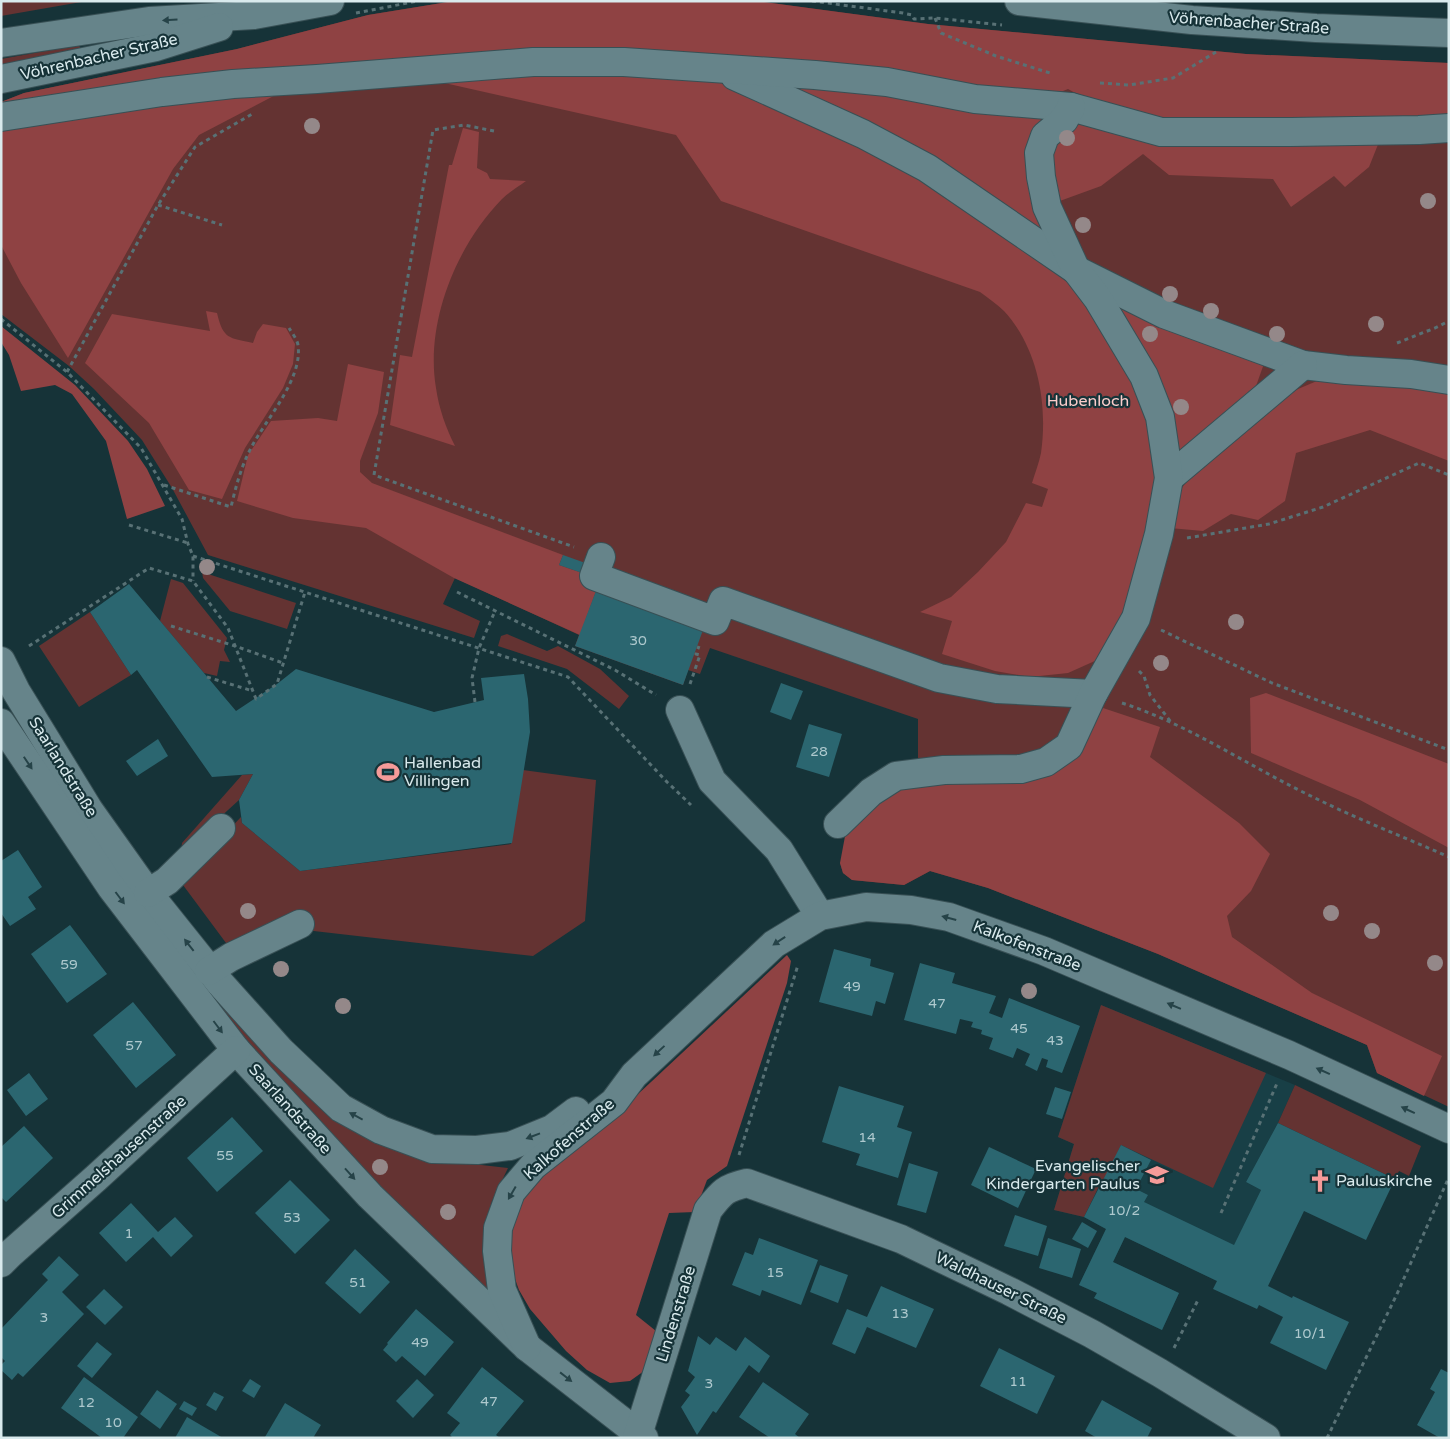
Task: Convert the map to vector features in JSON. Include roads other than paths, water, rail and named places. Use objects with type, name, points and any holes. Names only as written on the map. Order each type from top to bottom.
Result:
[{"type":"street","name":"Vöhrenbacher Straße","points":[[1,43],[149,21],[254,15],[330,1]]},
{"type":"street","name":"Vöhrenbacher Straße","points":[[1019,1],[1193,10],[1325,28],[1449,33]]},
{"type":"street","name":"Vöhrenbacher Straße","points":[[1,79],[156,47],[254,15]]},
{"type":"street","points":[[1,118],[162,92],[224,85],[317,80],[533,62],[624,62],[878,81],[975,99],[1071,107],[1161,132],[1291,132],[1449,128]]},
{"type":"street","points":[[720,70],[863,134],[927,168],[1076,270],[1164,314],[1303,365],[1411,374],[1449,380]]},
{"type":"street","points":[[838,824],[871,792],[896,776],[944,770],[1022,769],[1046,762],[1069,746],[1093,694],[1136,618],[1159,534],[1169,478],[1160,417],[1144,376],[1098,299],[1076,270],[1047,207],[1040,153],[1045,136],[1064,120],[1071,107]]},
{"type":"street","points":[[1169,478],[1303,365]]},
{"type":"street","points":[[601,557],[594,576],[715,621],[723,601],[939,678],[997,689],[1093,694]]},
{"type":"street","name":"Saarlandstraße","points":[[1,661],[16,691],[89,810],[148,893],[209,971],[281,1051],[340,1108],[381,1130],[432,1149]]},
{"type":"street","points":[[680,710],[712,781],[778,850],[820,916]]},
{"type":"street","name":"Saarlandstraße","points":[[1,723],[112,887],[236,1050],[370,1196],[527,1347],[640,1436]]},
{"type":"street","points":[[148,893],[167,881],[221,828]]},
{"type":"street","name":"Kalkofenstraße","points":[[527,1347],[502,1290],[496,1251],[498,1228],[511,1192],[533,1166],[614,1102],[634,1074],[774,944],[820,916],[866,907],[911,910],[949,917],[1053,955],[1289,1055],[1449,1128]]},
{"type":"street","points":[[209,971],[231,957],[300,924]]},
{"type":"street","name":"Grimmelshausenstraße","points":[[4,1255],[103,1172],[236,1050]]},
{"type":"street","name":"Kalkofenstraße","points":[[432,1149],[476,1150],[510,1146],[552,1129],[603,1090],[634,1074]]},
{"type":"street","name":"Waldhauser Straße","points":[[721,1194],[732,1187],[748,1183],[900,1239],[1092,1334],[1266,1438]]},
{"type":"street","name":"Lindenstraße","points":[[640,1436],[708,1210],[721,1194]]},
{"type":"place","name":"Hallenbad Villingen","points":[[388,772]]},
{"type":"place","name":"Evangelischer Kindergarten Paulus","points":[[1157,1175]]},
{"type":"place","name":"Pauluskirche","points":[[1320,1181]]},
{"type":"park label","name":"Hubenloch","points":[[1088,401]]}]
